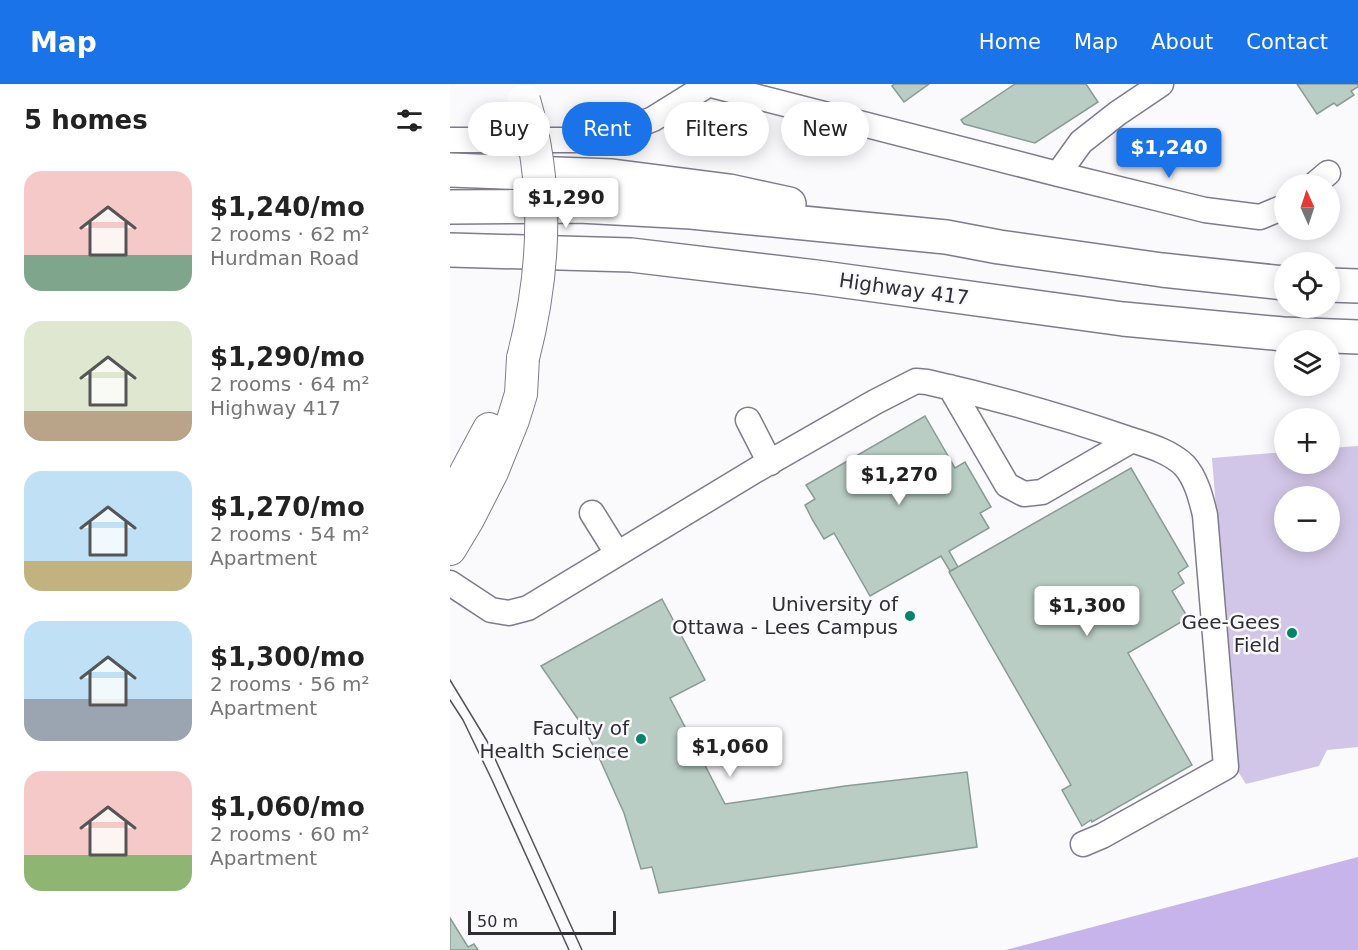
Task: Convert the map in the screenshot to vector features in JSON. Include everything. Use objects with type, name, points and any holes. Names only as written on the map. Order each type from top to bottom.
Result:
[{"type":"highway","points":[[450,170],[612,176],[729,191],[999,247],[1162,270],[1274,282]]},
{"type":"highway","points":[[450,207],[579,206],[691,212],[946,237]]},
{"type":"highway","name":"Highway 417","points":[[450,250],[631,255],[816,277],[1123,319],[1283,334],[1358,337]]},
{"type":"highway","points":[[450,255],[484,250]]},
{"type":"highway","points":[[1340,285],[1358,286]]},
{"type":"main road","points":[[450,549],[492,472],[513,420],[521,394],[523,358],[538,287],[541,218],[538,161],[522,92]]},
{"type":"main road","points":[[450,502],[484,440],[523,358]]},
{"type":"street","points":[[450,140],[579,140],[608,137],[653,119],[708,84],[1205,210],[1260,217],[1274,211]]},
{"type":"street","points":[[1058,174],[1081,142],[1161,84]]},
{"type":"street","points":[[450,583],[491,610],[516,612],[528,608],[770,463],[916,381],[1009,402],[1170,454],[1185,466],[1200,492],[1208,538],[1226,767],[1102,836],[1083,844]]},
{"type":"street","points":[[950,387],[1006,485],[1024,494],[1042,492],[1132,440]]},
{"type":"street","points":[[748,420],[770,463]]},
{"type":"street","points":[[592,513],[617,553]]},
{"type":"shaded area","name":"Gee-Gees Field","points":[[1358,446],[1358,747],[1327,750],[1319,766],[1246,784],[1237,770],[1212,458],[1274,453],[1274,474],[1340,474],[1340,447]]},
{"type":"shaded area","points":[[1358,857],[1358,950],[1006,950]]},
{"type":"building","points":[[894,84],[929,84],[904,102],[892,86]]},
{"type":"building","points":[[1015,84],[1086,84],[1098,102],[1035,143],[964,124],[961,120]]},
{"type":"building","points":[[1297,84],[1358,84],[1358,87],[1351,91],[1354,95],[1337,106],[1334,103],[1317,114]]},
{"type":"building","points":[[925,416],[955,468],[965,462],[991,507],[980,513],[989,528],[949,551],[958,567],[950,571],[941,556],[870,596],[834,533],[824,539],[812,519],[805,505],[815,499],[806,485]]},
{"type":"building","points":[[1131,468],[1188,566],[1178,573],[1184,583],[1172,591],[1188,618],[1128,653],[1192,765],[1082,826],[1062,790],[1071,785],[949,572]]},
{"type":"building","name":"Faculty of Health Science","points":[[662,599],[705,680],[670,698],[725,804],[845,786],[967,772],[977,847],[659,893],[652,867],[641,869],[624,813],[597,753],[582,725],[541,666]]},
{"type":"building","points":[[450,918],[468,947],[474,944],[478,950],[450,950]]},
{"type":"tram line","points":[[450,680],[487,741],[582,950]]},
{"type":"tram line","points":[[450,700],[463,720],[492,780],[569,950]]},
{"type":"place","name":"University of Ottawa - Lees Campus","points":[[910,616]]},
{"type":"place","name":"Gee-Gees Field","points":[[1292,633]]},
{"type":"place","name":"Faculty of Health Science","points":[[641,739]]}]
